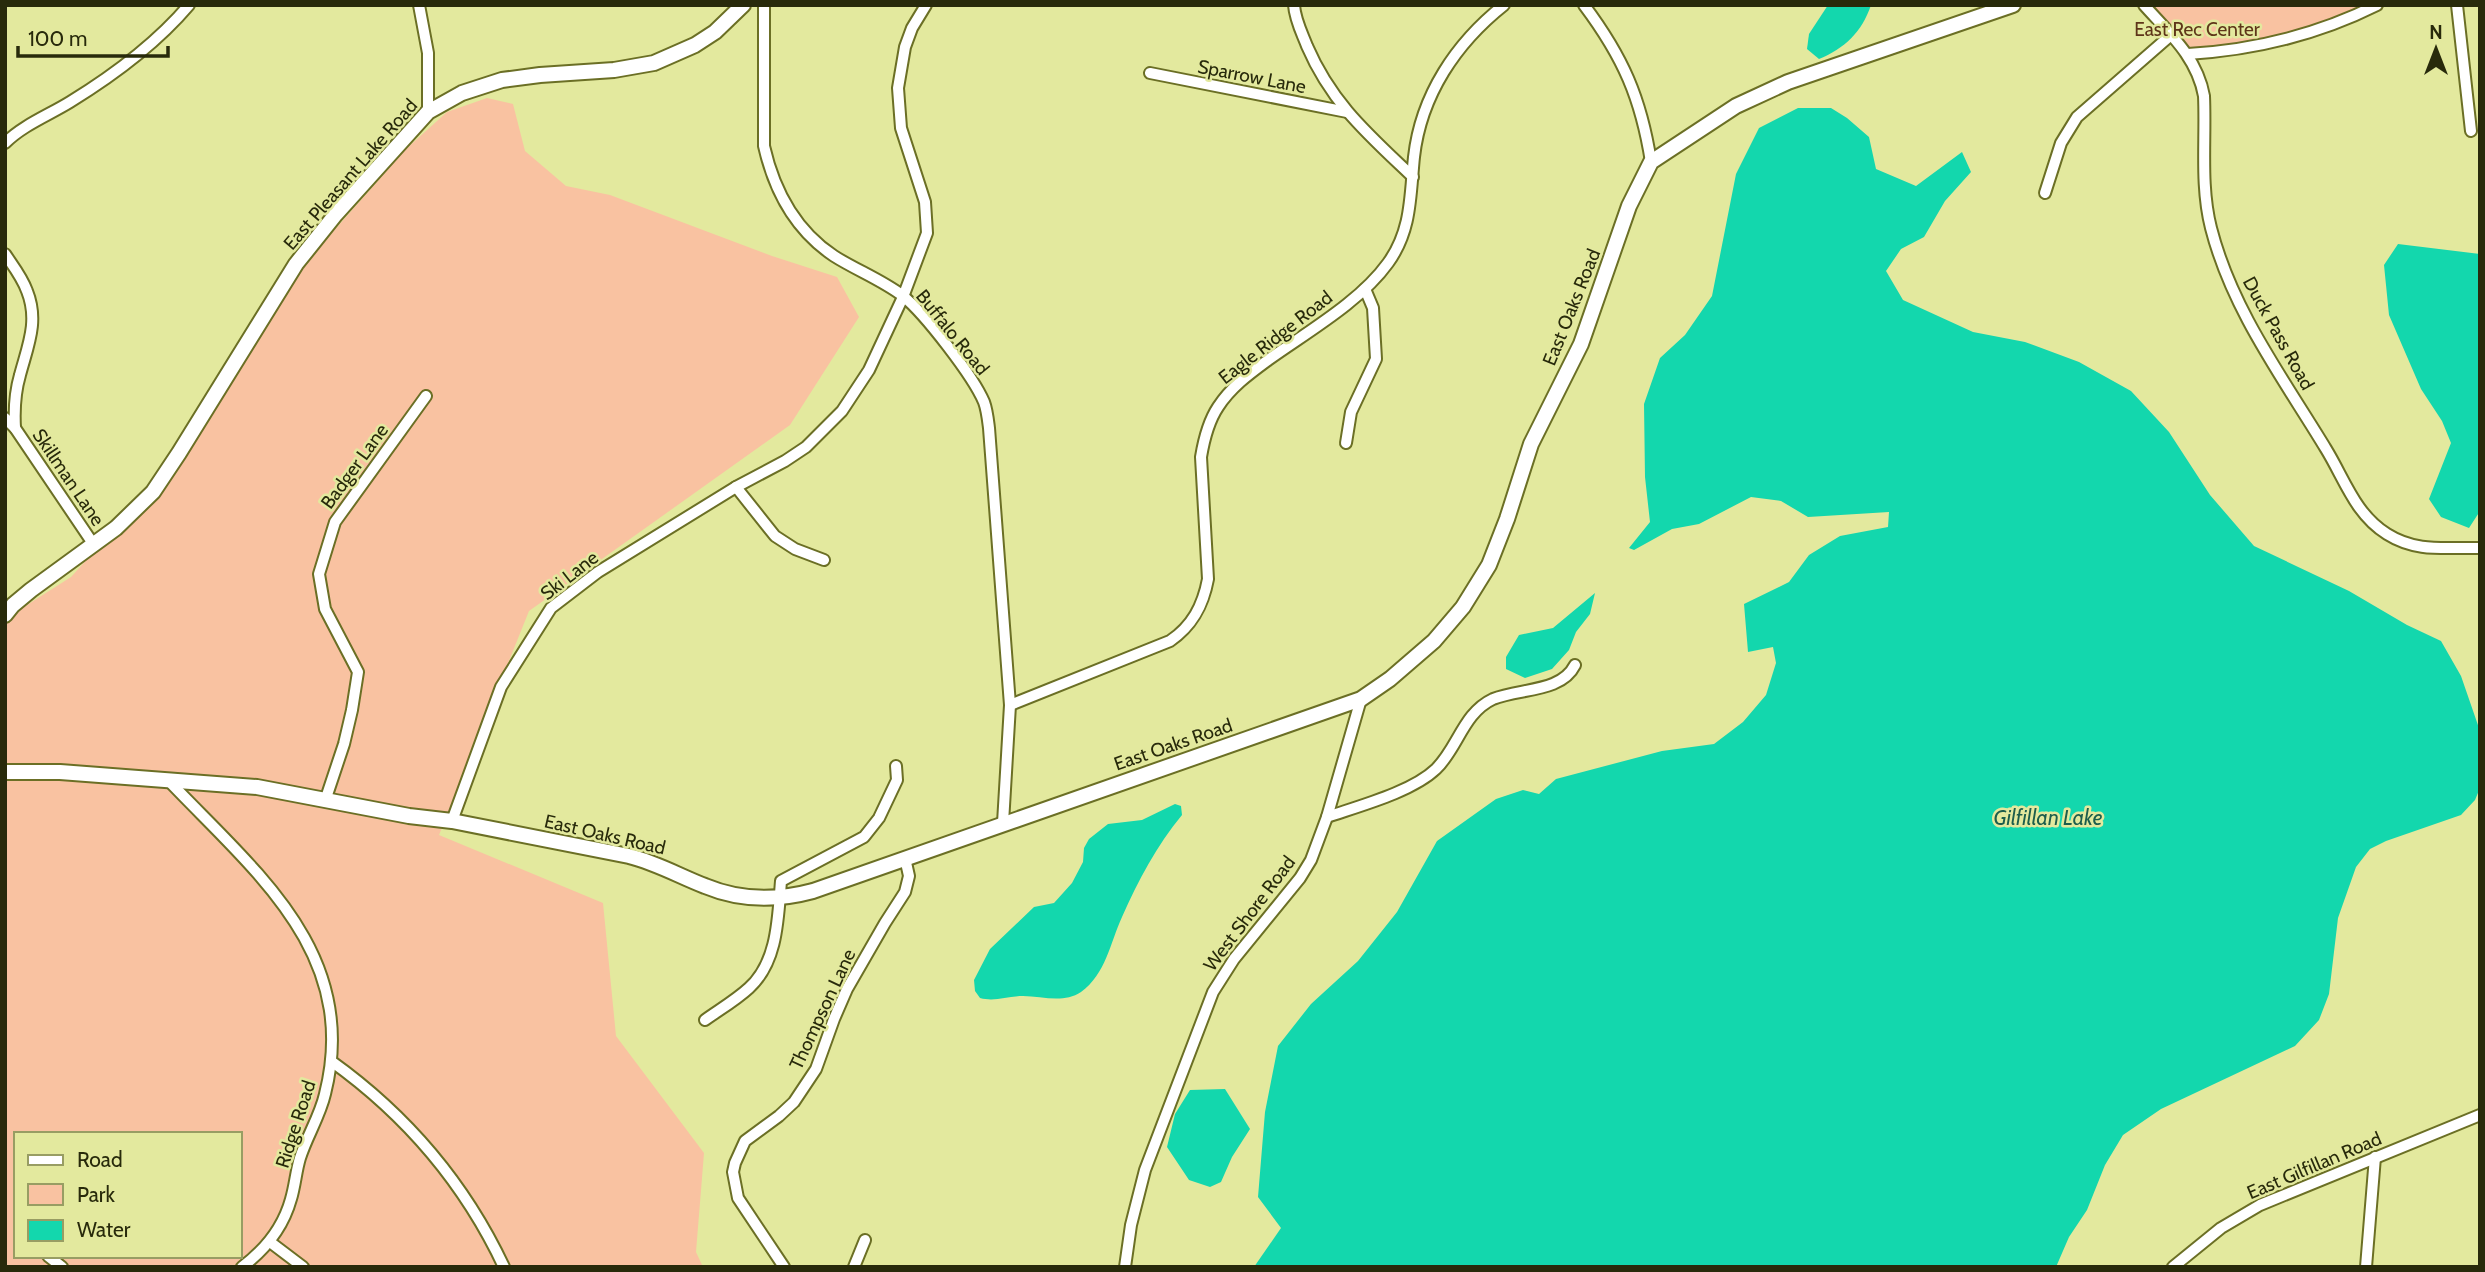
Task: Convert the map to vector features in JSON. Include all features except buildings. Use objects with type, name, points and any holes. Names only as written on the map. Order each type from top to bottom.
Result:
[{"type":"street","points":[[5,143],[18,132],[116,72],[157,39],[189,5]]},
{"type":"street","points":[[419,5],[428,53],[428,112]]},
{"type":"street","name":"East Pleasant Lake Road","points":[[5,615],[31,590],[116,528],[153,492],[296,264],[329,222],[428,112],[462,93],[502,80],[614,70],[654,63],[695,45],[715,32],[743,5]]},
{"type":"street","name":"Buffalo Road","points":[[764,5],[762,126],[766,155],[775,184],[794,218],[821,246],[903,297],[965,369],[984,403],[989,428],[1010,705],[1003,824]]},
{"type":"street","name":"Ski Lane","points":[[452,821],[501,687],[551,608],[598,572],[806,447],[842,411],[869,370],[903,297],[927,233],[925,202],[901,128],[898,88],[905,47],[912,28],[926,5]]},
{"type":"street","points":[[1294,5],[1299,27],[1314,63],[1346,112],[1412,177]]},
{"type":"street","name":"Eagle Ridge Road","points":[[1010,705],[1170,641],[1185,629],[1200,607],[1208,579],[1201,457],[1216,408],[1238,383],[1365,289],[1381,273],[1400,243],[1411,208],[1412,177],[1419,131],[1434,88],[1458,49],[1504,5]]},
{"type":"street","points":[[1584,5],[1616,49],[1632,86],[1651,162],[1736,106],[1779,86],[2013,5]]},
{"type":"street","name":"Duck Pass Road","points":[[2144,5],[2188,54],[2199,74],[2204,96],[2206,200],[2221,261],[2249,323],[2339,471],[2351,499],[2374,525],[2403,542],[2436,550],[2480,548]]},
{"type":"street","points":[[2188,54],[2250,48],[2287,40],[2323,29],[2377,5]]},
{"type":"street","points":[[2456,5],[2471,131]]},
{"type":"street","points":[[2045,193],[2061,144],[2077,117],[2171,34]]},
{"type":"street","name":"Sparrow Lane","points":[[1150,73],[1346,112]]},
{"type":"street","name":"East Oaks Road","points":[[5,772],[60,772],[257,787],[409,816],[452,821],[633,857],[678,872],[725,893],[743,897],[779,898],[813,891],[1361,699],[1390,680],[1434,640],[1463,607],[1489,565],[1531,444],[1581,344],[1629,206],[1651,162]]},
{"type":"street","name":"Skillman Lane","points":[[5,254],[28,292],[33,319],[32,333],[15,397],[15,428]]},
{"type":"street","points":[[1346,443],[1351,412],[1376,359],[1373,308],[1365,289]]},
{"type":"street","name":"Badger Lane","points":[[325,801],[344,744],[358,673],[325,609],[319,574],[335,522],[426,396]]},
{"type":"street","name":"Skillman Lane","points":[[5,418],[15,428],[94,545]]},
{"type":"street","points":[[736,487],[775,536],[795,549],[824,560]]},
{"type":"street","points":[[1327,817],[1425,778],[1446,758],[1466,724],[1481,706],[1503,696],[1558,682],[1571,673],[1575,665]]},
{"type":"street","name":"West Shore Road","points":[[1125,1267],[1131,1225],[1145,1170],[1213,992],[1234,959],[1300,878],[1320,840],[1361,699]]},
{"type":"street","points":[[705,1020],[748,989],[765,967],[773,946],[781,881],[853,844],[873,828],[897,780],[896,766]]},
{"type":"street","name":"Ridge Road","points":[[167,779],[270,887],[300,927],[312,948],[327,993],[331,1061],[326,1092],[300,1158],[287,1212],[270,1242],[242,1267]]},
{"type":"street","name":"Thompson Lane","points":[[784,1267],[738,1198],[733,1172],[735,1164],[745,1141],[794,1102],[816,1069],[847,989],[884,923],[905,892],[909,876],[905,858]]},
{"type":"street","points":[[331,1061],[384,1103],[435,1156],[477,1216],[504,1267]]},
{"type":"street","name":"East Gilfillan Road","points":[[2173,1267],[2221,1228],[2253,1209],[2480,1115]]},
{"type":"street","points":[[2366,1267],[2375,1157]]},
{"type":"street","points":[[854,1267],[865,1240]]},
{"type":"street","points":[[270,1242],[303,1267]]},
{"type":"green space","name":"East Rec Center","points":[[2144,5],[2376,5],[2287,40],[2188,54]]},
{"type":"green space","points":[[487,98],[513,104],[525,151],[566,186],[610,195],[772,256],[837,277],[859,317],[790,425],[529,611],[439,835],[603,903],[616,1036],[704,1153],[696,1252],[703,1267],[5,1267],[5,619],[71,577],[188,448],[299,270],[406,149],[447,112]]},
{"type":"water","points":[[1828,5],[1871,5],[1863,23],[1851,38],[1837,50],[1819,59],[1807,49],[1809,34]]},
{"type":"water","name":"Gilfillan Lake","points":[[1798,108],[1831,108],[1847,118],[1869,137],[1876,169],[1916,186],[1962,152],[1971,172],[1945,201],[1924,237],[1901,249],[1886,271],[1903,300],[1973,332],[2025,342],[2079,362],[2131,391],[2169,432],[2210,495],[2254,546],[2349,591],[2407,625],[2441,641],[2461,676],[2480,731],[2480,788],[2475,800],[2461,815],[2370,849],[2356,867],[2338,918],[2329,994],[2319,1020],[2295,1046],[2161,1109],[2123,1135],[2105,1165],[2087,1210],[2069,1237],[2056,1267],[1254,1267],[1281,1228],[1258,1197],[1265,1112],[1278,1046],[1311,1004],[1358,961],[1397,912],[1437,841],[1496,799],[1523,790],[1539,794],[1556,779],[1662,751],[1714,744],[1743,722],[1766,695],[1776,663],[1773,647],[1748,652],[1744,604],[1789,582],[1809,555],[1840,536],[1888,527],[1889,512],[1808,517],[1781,501],[1751,497],[1699,524],[1672,529],[1634,550],[1629,548],[1650,522],[1645,477],[1644,404],[1660,358],[1685,335],[1712,296],[1736,174],[1759,128]]},
{"type":"water","points":[[2398,244],[2480,254],[2480,511],[2469,528],[2441,517],[2429,499],[2451,443],[2442,421],[2421,389],[2389,315],[2384,265]]},
{"type":"water","points":[[1595,593],[1590,614],[1576,632],[1569,650],[1552,669],[1525,678],[1506,669],[1506,657],[1519,635],[1553,628]]},
{"type":"water","points":[[1175,804],[1181,806],[1182,815],[1141,877],[1102,967],[1089,985],[1067,998],[980,998],[975,991],[974,980],[990,949],[1034,907],[1054,903],[1072,883],[1083,862],[1084,848],[1089,839],[1108,824],[1142,820]]},
{"type":"water","points":[[1225,1089],[1250,1129],[1232,1157],[1221,1182],[1210,1187],[1189,1180],[1167,1147],[1175,1114],[1190,1090]]}]
